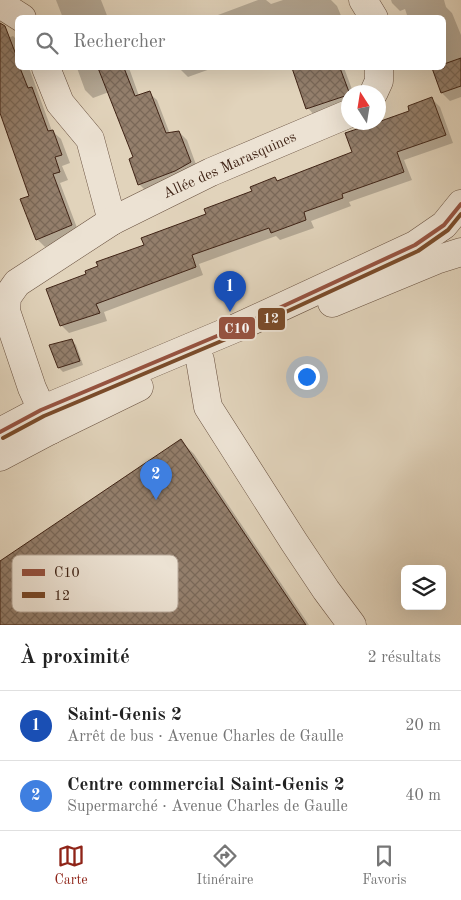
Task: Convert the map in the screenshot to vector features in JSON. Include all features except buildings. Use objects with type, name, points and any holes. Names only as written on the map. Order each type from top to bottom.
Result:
[{"type":"street","points":[[363,0],[374,15]]},
{"type":"street","points":[[0,4],[17,15]]},
{"type":"street","points":[[47,70],[60,103],[90,139],[112,221]]},
{"type":"street","points":[[377,85],[379,70]]},
{"type":"street","name":"Allée des Marasquines","points":[[46,420],[32,388],[6,311],[7,297],[18,283],[112,221],[212,172],[341,117]]},
{"type":"street","points":[[0,457],[46,420],[415,244],[444,224],[461,204]]},
{"type":"street","points":[[0,432],[46,420],[154,380],[353,294],[436,260],[461,252]]},
{"type":"street","points":[[200,360],[208,407],[294,542],[352,625]]},
{"type":"transit line","name":"C10","points":[[0,432],[41,410],[236,328],[415,245],[444,225],[461,204]]},
{"type":"transit line","name":"12","points":[[3,438],[44,416],[238,334],[418,251],[448,230],[461,214]]},
{"type":"place","name":"Saint-Genis 2","points":[[230,312]]},
{"type":"place","name":"Centre commercial Saint-Genis 2","points":[[156,500]]}]
